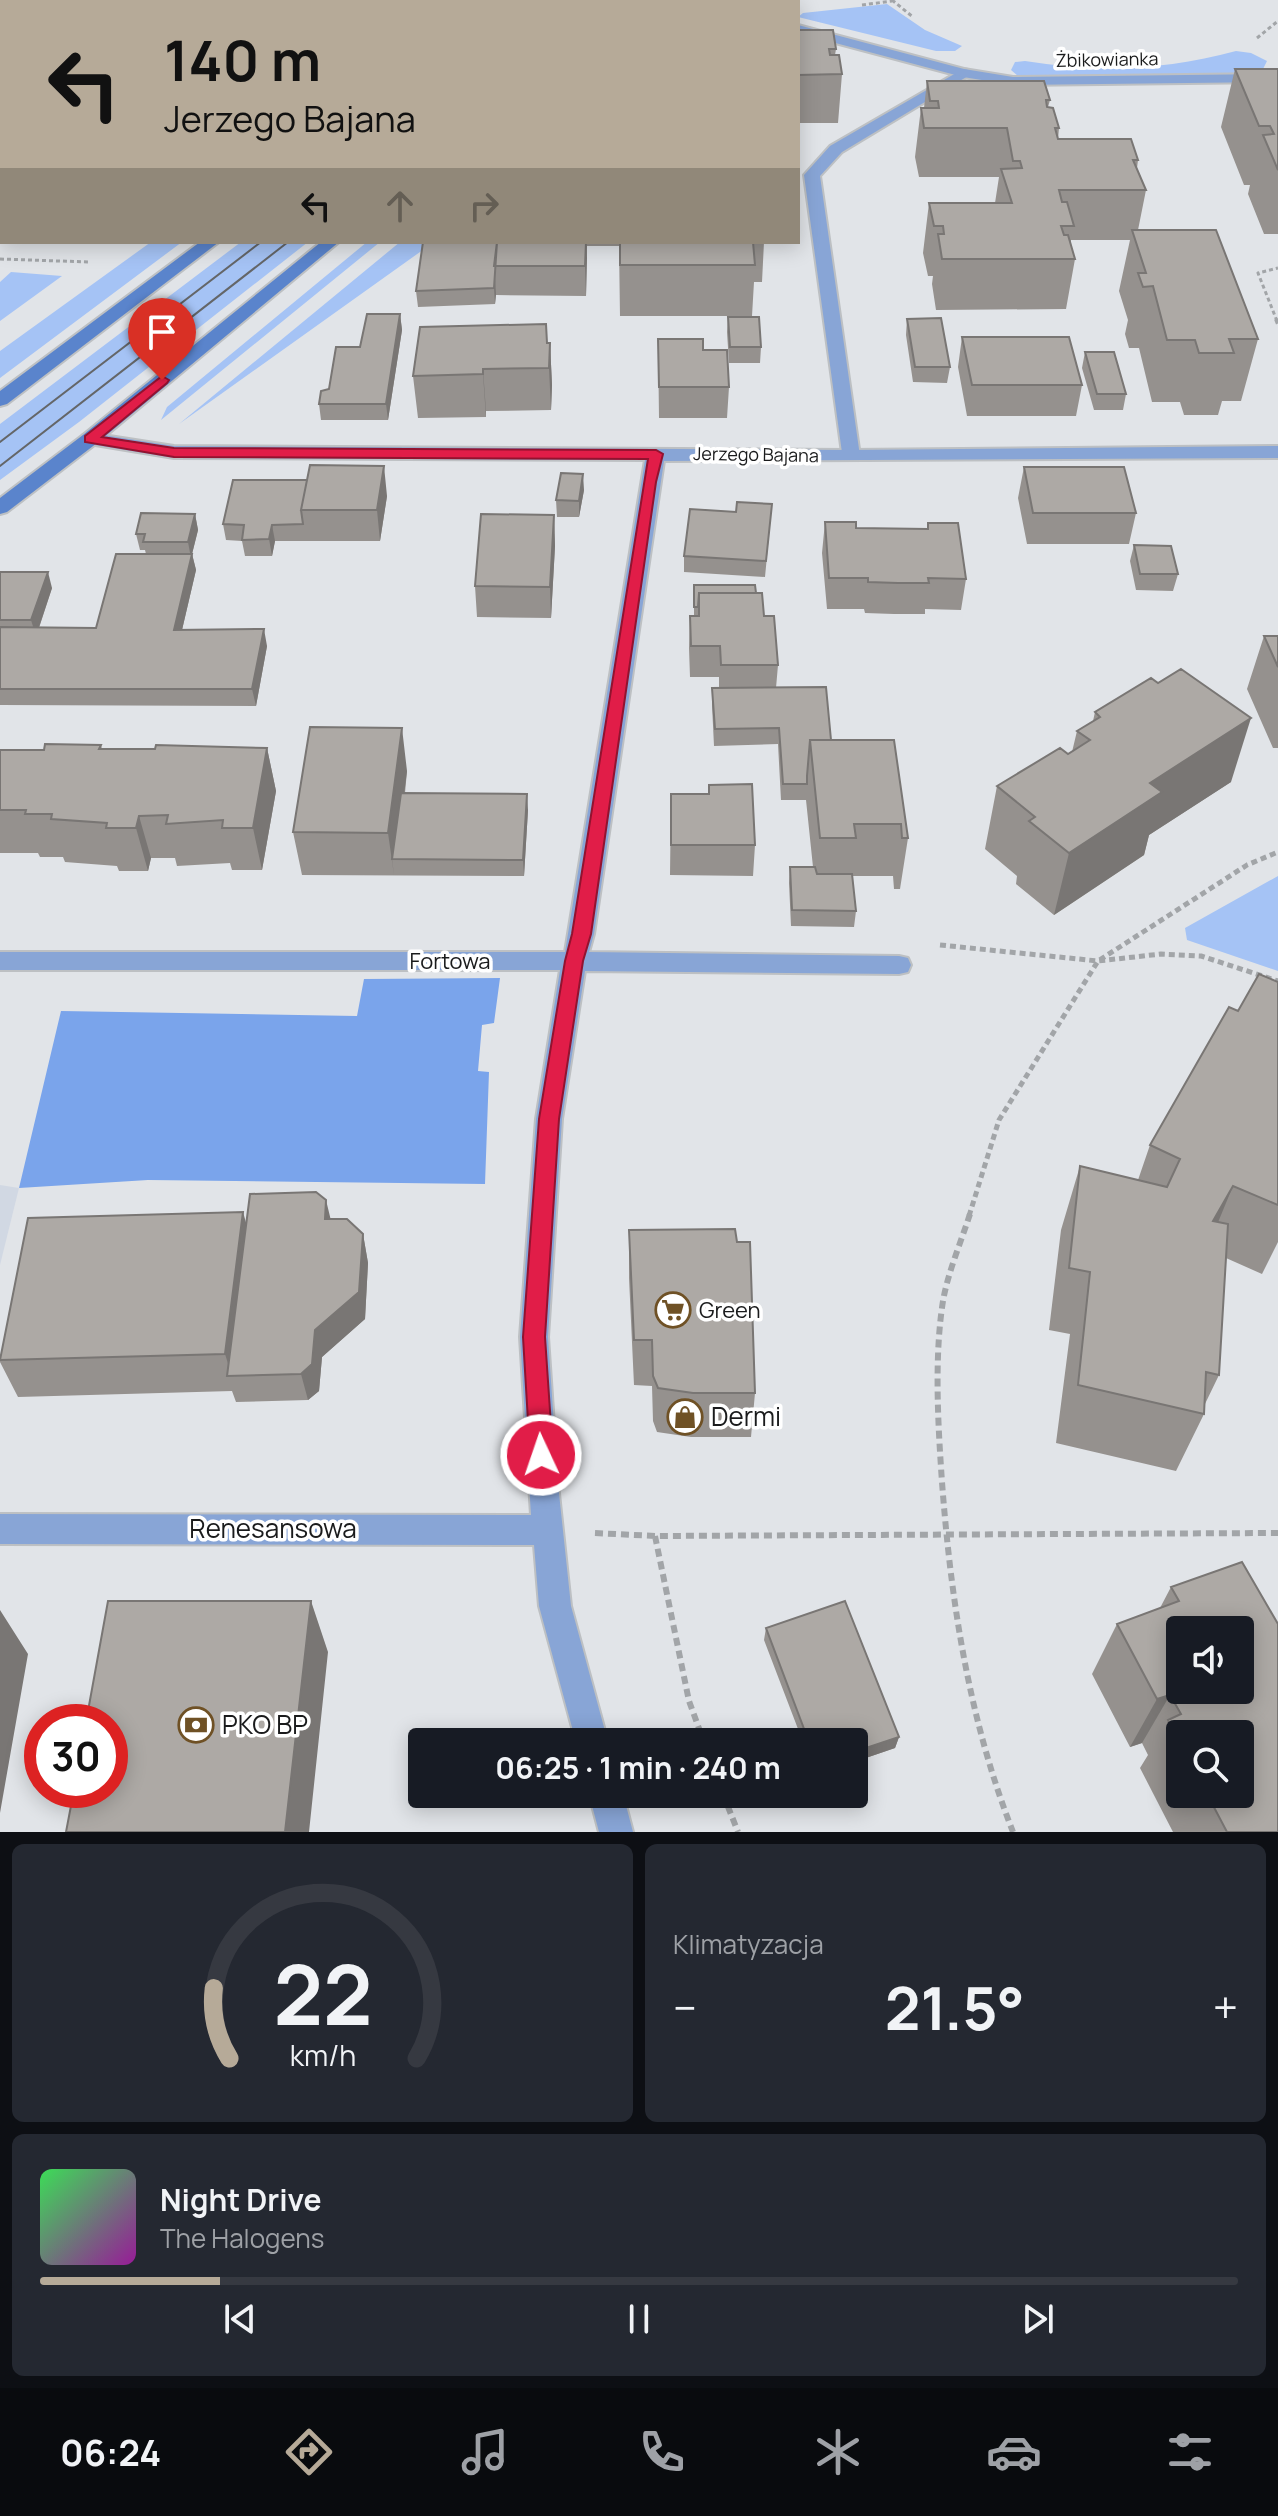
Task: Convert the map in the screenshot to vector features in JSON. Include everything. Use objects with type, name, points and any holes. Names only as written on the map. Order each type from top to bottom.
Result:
[{"type":"main road","points":[[0,400],[208,244]]},
{"type":"main road","points":[[0,508],[90,439],[329,244]]},
{"type":"street","name":"Żbikowianka","points":[[800,30],[963,73],[1013,81],[1278,78]]},
{"type":"street","points":[[850,456],[812,175],[823,161],[849,141],[963,73]]},
{"type":"street","name":"Jerzego Bajana","points":[[90,439],[174,452],[850,456],[1278,452]]},
{"type":"street","points":[[588,1728],[555,1606],[534,1337],[549,1119],[574,961],[582,934],[649,482],[656,454]]},
{"type":"street","name":"Fortowa","points":[[0,961],[574,961],[899,965]]},
{"type":"street","name":"Renesansowa","points":[[0,1529],[547,1530]]},
{"type":"street","points":[[610,1808],[616,1832]]},
{"type":"path","points":[[0,259],[89,262]]},
{"type":"path","points":[[1278,268],[1258,273],[1278,324]]},
{"type":"path","points":[[1013,1832],[991,1776],[959,1639],[946,1533],[937,1414],[943,1300],[999,1120],[1098,961],[1247,865],[1278,852]]},
{"type":"path","points":[[930,943],[1098,961],[1161,954],[1201,956],[1278,981]]},
{"type":"path","points":[[547,1530],[655,1536],[1278,1533]]},
{"type":"path","points":[[655,1536],[689,1701],[699,1728]]},
{"type":"path","points":[[729,1808],[738,1832]]},
{"type":"shaded area","points":[[887,4],[925,30],[962,46],[955,51],[936,51],[800,17],[803,13]]},
{"type":"shaded area","points":[[1236,51],[1251,53],[1267,61],[1262,71],[1251,75],[1018,76],[1011,70],[1015,62],[1025,61],[1078,67],[1157,66]]},
{"type":"shaded area","points":[[148,244],[179,244],[0,378],[0,351]]},
{"type":"shaded area","points":[[238,244],[305,244],[79,422],[0,480],[0,424]]},
{"type":"shaded area","points":[[365,244],[378,244],[161,420],[167,407]]},
{"type":"shaded area","points":[[398,244],[431,244],[179,424]]},
{"type":"shaded area","points":[[11,272],[62,276],[0,321],[0,282]]},
{"type":"shaded area","points":[[1278,876],[1278,971],[1187,940],[1185,928]]},
{"type":"shaded area","points":[[500,978],[494,1023],[482,1025],[478,1071],[489,1072],[485,1184],[148,1180],[19,1188],[61,1011],[357,1016],[364,979]]},
{"type":"shaded area","points":[[0,1185],[19,1188],[0,1265]]},
{"type":"building","points":[[800,30],[833,30],[836,49],[829,49],[830,55],[839,55],[842,74],[800,75]]},
{"type":"building","points":[[1235,69],[1278,69],[1278,170],[1263,135],[1274,134],[1270,126],[1259,126]]},
{"type":"building","points":[[927,81],[1044,81],[1050,100],[1046,100],[1047,107],[1053,108],[1059,128],[1055,128],[1058,139],[1131,139],[1138,160],[1133,160],[1146,190],[1059,190],[1062,202],[1067,202],[1074,226],[1061,226],[1064,235],[1068,235],[1075,259],[942,259],[938,234],[944,234],[943,226],[934,226],[929,203],[1012,203],[1001,169],[1022,168],[1020,161],[1013,161],[1007,128],[924,128],[921,108],[939,108],[938,101],[930,101]]},
{"type":"building","points":[[1132,230],[1216,230],[1258,339],[1229,339],[1234,353],[1199,353],[1195,340],[1167,340],[1153,286],[1143,287],[1138,273],[1146,273]]},
{"type":"building","points":[[423,244],[497,244],[494,288],[416,291]]},
{"type":"building","points":[[497,244],[586,244],[585,266],[494,266]]},
{"type":"building","points":[[620,244],[753,244],[755,265],[620,265]]},
{"type":"building","points":[[367,314],[400,314],[386,404],[319,404],[321,391],[329,389],[336,347],[360,347]]},
{"type":"building","points":[[728,317],[759,317],[761,347],[730,347]]},
{"type":"building","points":[[941,318],[950,367],[915,367],[907,319]]},
{"type":"building","points":[[546,324],[547,343],[550,343],[549,368],[483,369],[483,374],[413,376],[420,327]]},
{"type":"building","points":[[962,337],[1069,337],[1082,385],[972,385]]},
{"type":"building","points":[[658,339],[703,339],[703,350],[727,350],[729,387],[659,387]]},
{"type":"building","points":[[1085,352],[1114,352],[1126,394],[1097,394]]},
{"type":"building","points":[[310,465],[384,466],[377,510],[301,510]]},
{"type":"building","points":[[1024,467],[1124,467],[1136,513],[1033,513]]},
{"type":"building","points":[[561,473],[583,474],[579,501],[556,500]]},
{"type":"building","points":[[233,480],[307,480],[301,510],[303,524],[272,525],[269,539],[242,540],[244,525],[223,524]]},
{"type":"building","points":[[737,502],[772,504],[766,561],[684,556],[690,509],[736,512]]},
{"type":"building","points":[[141,513],[195,514],[188,542],[143,542],[145,534],[136,534]]},
{"type":"building","points":[[481,514],[554,515],[550,587],[475,586]]},
{"type":"building","points":[[825,522],[856,522],[856,528],[928,529],[928,523],[958,523],[966,579],[928,578],[929,583],[898,583],[868,582],[868,578],[829,578]]},
{"type":"building","points":[[1134,545],[1171,546],[1178,574],[1140,574]]},
{"type":"building","points":[[116,554],[192,554],[174,630],[264,629],[252,689],[0,689],[0,627],[96,628]]},
{"type":"building","points":[[0,572],[48,572],[31,620],[0,620]]},
{"type":"building","points":[[694,585],[755,585],[756,593],[699,593],[698,607],[694,607]]},
{"type":"building","points":[[699,593],[762,593],[764,616],[774,616],[778,665],[721,665],[720,646],[691,646],[690,616],[699,616]]},
{"type":"building","points":[[1264,636],[1278,636],[1278,667]]},
{"type":"building","points":[[1181,669],[1251,718],[1150,783],[1162,792],[1069,853],[1029,821],[1035,817],[997,786],[1060,748],[1068,754],[1090,740],[1077,731],[1100,717],[1095,712],[1151,678],[1158,683]]},
{"type":"building","points":[[826,687],[831,740],[810,740],[807,784],[783,784],[779,728],[715,729],[712,688]]},
{"type":"building","points":[[310,727],[402,728],[388,833],[293,832]]},
{"type":"building","points":[[810,740],[894,740],[908,838],[902,838],[901,824],[854,824],[856,838],[820,838]]},
{"type":"building","points":[[45,744],[101,745],[99,749],[155,749],[156,745],[267,748],[253,828],[222,828],[223,820],[166,824],[168,815],[139,816],[136,828],[106,828],[107,823],[51,819],[52,814],[25,814],[26,810],[0,810],[0,750],[44,750]]},
{"type":"building","points":[[752,784],[755,845],[671,845],[671,794],[709,794],[709,785]]},
{"type":"building","points":[[401,793],[527,794],[523,860],[392,859]]},
{"type":"building","points":[[790,867],[815,867],[817,874],[852,874],[856,911],[792,910]]},
{"type":"building","points":[[1259,974],[1278,982],[1278,1205],[1233,1186],[1213,1221],[1228,1224],[1219,1375],[1206,1372],[1204,1414],[1078,1385],[1090,1272],[1069,1268],[1080,1166],[1167,1187],[1180,1159],[1150,1145],[1229,1007],[1238,1011]]},
{"type":"building","points":[[316,1192],[326,1200],[325,1219],[347,1219],[363,1234],[359,1292],[315,1330],[312,1364],[301,1374],[227,1376],[250,1194]]},
{"type":"building","points":[[243,1212],[225,1354],[0,1360],[28,1218]]},
{"type":"building","points":[[735,1229],[737,1242],[750,1242],[755,1393],[693,1393],[658,1388],[653,1376],[652,1340],[634,1340],[629,1230]]},
{"type":"building","points":[[1242,1562],[1278,1624],[1278,1832],[1227,1832],[1214,1808],[1254,1808],[1254,1720],[1168,1720],[1181,1714],[1175,1704],[1254,1704],[1254,1616],[1166,1616],[1166,1696],[1157,1699],[1117,1624],[1179,1601],[1171,1587]]},
{"type":"building","points":[[108,1601],[311,1601],[285,1832],[66,1832],[71,1808],[128,1808],[128,1704],[89,1704]]},
{"type":"building","points":[[845,1601],[899,1737],[868,1747],[868,1728],[804,1728],[766,1628]]},
{"type":"tram line","points":[[0,442],[258,244]]},
{"type":"tram line","points":[[0,466],[285,244]]},
{"type":"place","name":"Green","points":[[673,1310]]},
{"type":"place","name":"Dermi","points":[[685,1417]]},
{"type":"place","name":"PKO BP","points":[[196,1725]]},
{"type":"route","points":[[162,380],[90,439],[174,452],[656,454],[649,482],[582,934],[574,961],[549,1119],[534,1337],[541,1455]]}]
